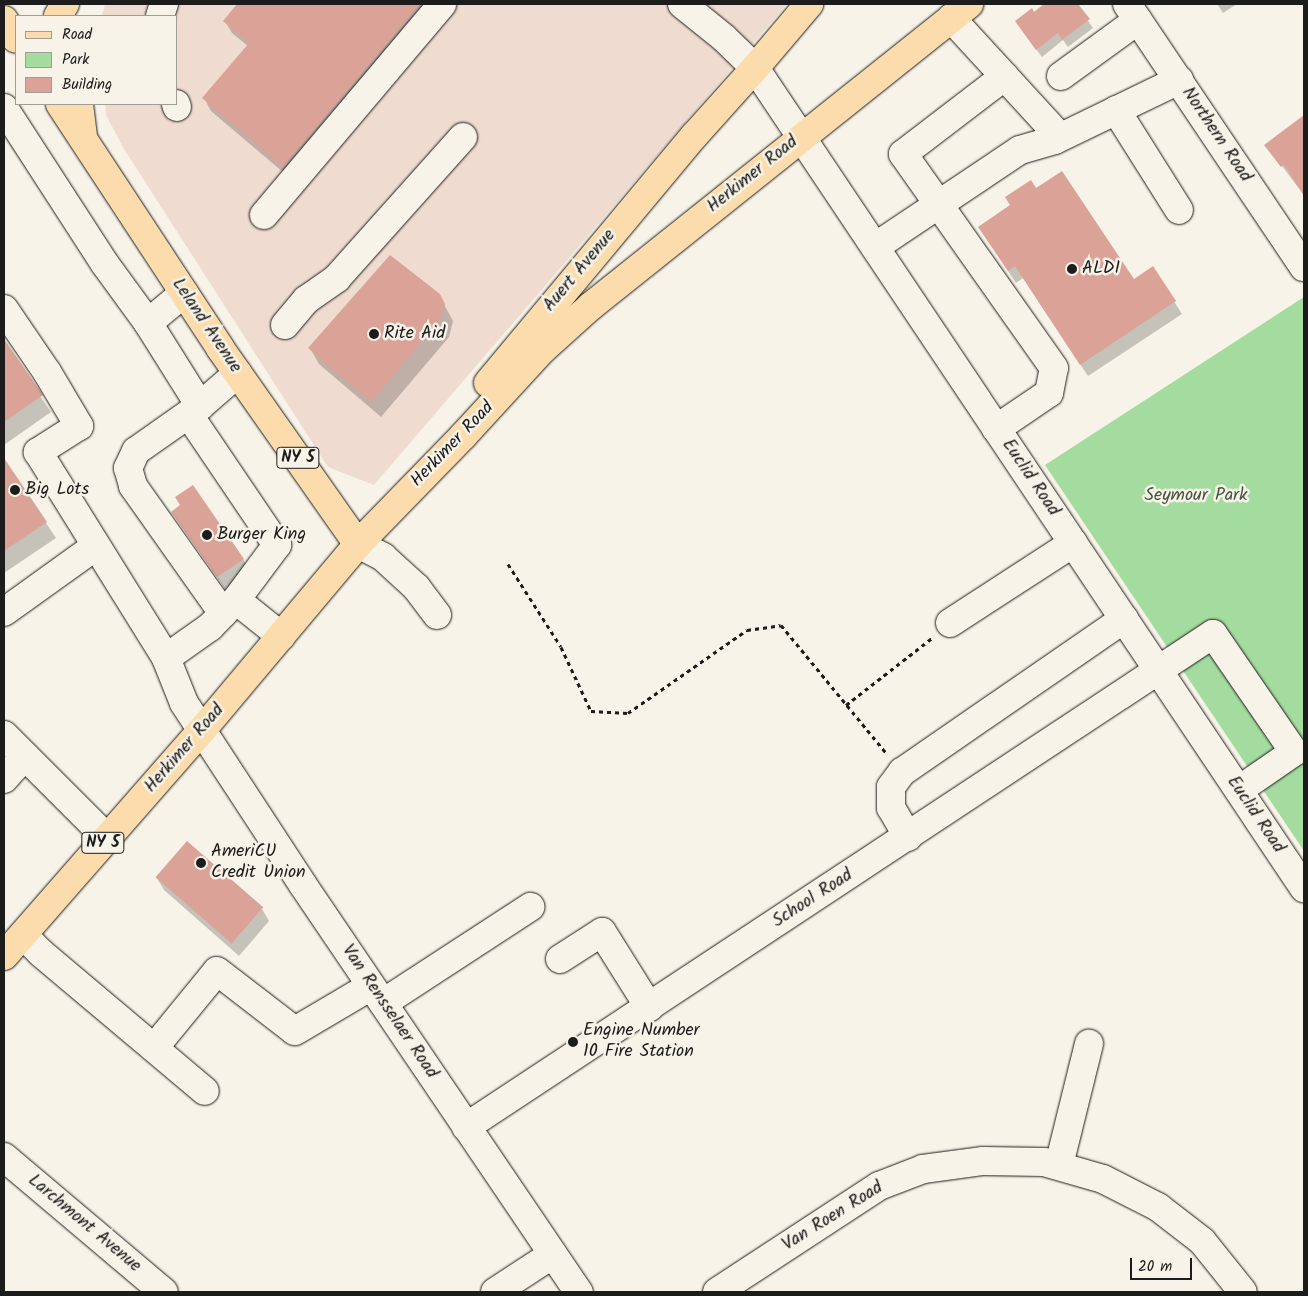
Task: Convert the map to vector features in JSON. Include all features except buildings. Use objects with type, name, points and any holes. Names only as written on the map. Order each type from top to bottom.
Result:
[{"type":"main road","points":[[59,15],[66,4]]},
{"type":"main road","name":"Auert Avenue","points":[[358,544],[567,287],[694,136],[809,4]]},
{"type":"main road","name":"Herkimer Road","points":[[4,956],[202,730],[358,544],[464,436],[542,350],[591,306],[801,136],[960,11]]},
{"type":"main road","points":[[4,20],[15,37]]},
{"type":"main road","name":"Leland Avenue","points":[[61,105],[238,373],[358,544]]},
{"type":"main road","name":"NY 5","points":[[79,105],[83,138]]},
{"type":"street","points":[[264,214],[442,4]]},
{"type":"street","name":"Euclid Road","points":[[682,4],[724,38],[755,68],[1304,888]]},
{"type":"street","points":[[960,11],[1004,76],[1060,138]]},
{"type":"street","points":[[1062,76],[1133,12]]},
{"type":"street","name":"Northern Road","points":[[1133,12],[1304,266]]},
{"type":"street","points":[[996,428],[1049,393],[1054,368],[904,154],[1004,76]]},
{"type":"street","points":[[875,247],[1020,150],[1060,138],[1179,80]]},
{"type":"street","points":[[4,108],[105,264],[148,323],[194,410],[277,545],[230,607],[210,627],[166,658]]},
{"type":"street","points":[[1116,110],[1179,210]]},
{"type":"street","points":[[284,325],[306,300],[337,278],[463,136]]},
{"type":"street","points":[[148,323],[184,293]]},
{"type":"street","name":"Van Rensselaer Road","points":[[4,309],[47,372],[79,426],[38,452],[166,658],[184,703],[466,1127],[579,1292]]},
{"type":"street","points":[[238,373],[194,410],[136,451],[128,468],[132,486],[230,607],[281,636]]},
{"type":"street","points":[[950,623],[1073,543]]},
{"type":"street","points":[[358,544],[383,557],[416,587],[437,615]]},
{"type":"street","points":[[4,612],[96,546]]},
{"type":"street","points":[[908,836],[891,808],[891,787],[902,772],[1124,619]]},
{"type":"street","name":"School Road","points":[[466,1127],[1214,634],[1294,752],[1239,790]]},
{"type":"street","points":[[4,735],[107,838]]},
{"type":"street","points":[[4,779],[25,756]]},
{"type":"street","points":[[154,1048],[217,971],[295,1031],[377,994],[530,907]]},
{"type":"street","points":[[560,959],[602,932],[650,1007]]},
{"type":"street","points":[[23,934],[205,1091]]},
{"type":"street","points":[[1058,1165],[1089,1044]]},
{"type":"street","name":"Larchmont Avenue","points":[[4,1157],[164,1292]]},
{"type":"street","name":"Van Roen Road","points":[[717,1292],[879,1186],[914,1172],[983,1161],[1044,1162],[1103,1179],[1158,1207],[1202,1241],[1243,1292]]},
{"type":"street","points":[[495,1292],[553,1254]]},
{"type":"path","points":[[508,564],[561,647],[591,711],[628,713],[747,630],[781,625],[902,772]]},
{"type":"path","points":[[846,705],[950,623]]},
{"type":"shaded area","points":[[105,4],[787,4],[374,485],[328,467],[124,149],[106,115],[105,105],[178,105],[178,15],[102,15]]},
{"type":"green space","name":"Seymour Park","points":[[1304,297],[1304,851],[1045,465]]},
{"type":"place","name":"ALDI","points":[[1072,269]]},
{"type":"place","name":"Rite Aid","points":[[374,334]]},
{"type":"place","name":"Big Lots","points":[[15,490]]},
{"type":"place","name":"Burger King","points":[[207,535]]},
{"type":"place","name":"AmeriCU Credit Union","points":[[201,863]]},
{"type":"place","name":"Engine Number 10 Fire Station","points":[[573,1042]]}]
